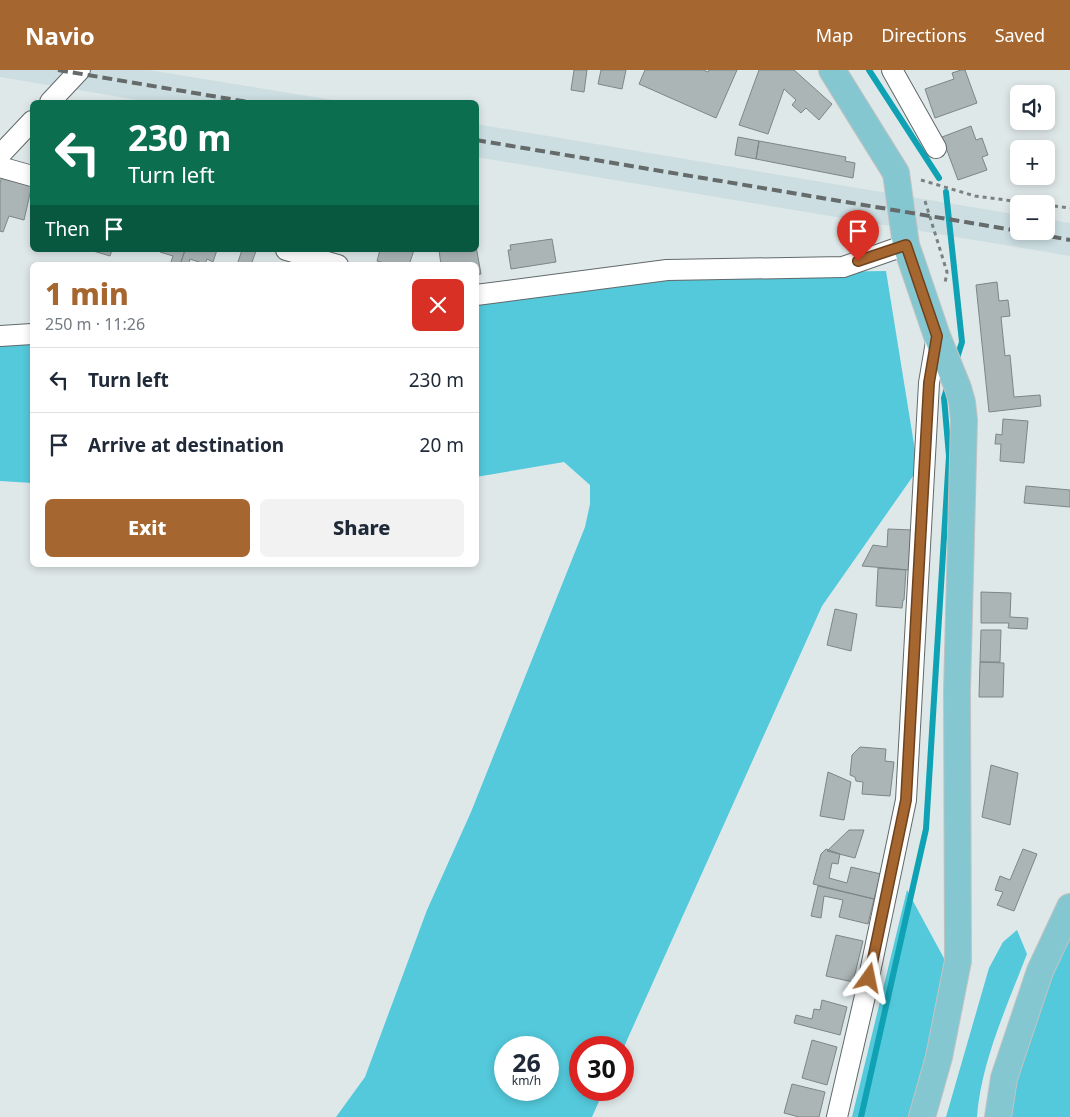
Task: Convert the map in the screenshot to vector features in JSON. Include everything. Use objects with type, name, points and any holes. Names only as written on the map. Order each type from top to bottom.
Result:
[{"type":"main road","points":[[832,70],[896,173],[906,245],[958,388],[964,420],[957,691],[958,961],[939,1057],[922,1117]]},
{"type":"main road","points":[[998,1117],[1004,1078],[1040,971],[1070,908]]},
{"type":"street","points":[[52,100],[80,70]]},
{"type":"street","points":[[892,70],[936,148]]},
{"type":"street","points":[[0,155],[30,123]]},
{"type":"street","points":[[0,167],[30,175]]},
{"type":"street","points":[[479,295],[667,270],[843,267],[906,245]]},
{"type":"street","points":[[293,252],[328,262]]},
{"type":"street","points":[[0,336],[30,334]]},
{"type":"street","points":[[837,1117],[865,996],[906,800],[929,383],[941,345]]},
{"type":"path","points":[[896,173],[975,196],[1010,201]]},
{"type":"path","points":[[1055,206],[1070,208]]},
{"type":"shaded area","points":[[0,70],[149,70],[333,100],[138,100],[0,77]]},
{"type":"shaded area","points":[[479,125],[1010,213],[1010,240],[1055,240],[1055,220],[1070,223],[1070,256],[479,158]]},
{"type":"shaded area","points":[[886,271],[918,469],[822,606],[629,1036],[569,1036],[569,1101],[599,1101],[592,1117],[336,1117],[365,1077],[427,910],[471,812],[585,527],[590,504],[590,485],[564,462],[479,476],[479,299],[676,274]]},
{"type":"shaded area","points":[[30,339],[30,483],[0,481],[0,342]]},
{"type":"shaded area","points":[[907,890],[946,962],[914,1117],[852,1117]]},
{"type":"shaded area","points":[[1070,921],[1070,1117],[1006,1117],[1008,1098]]},
{"type":"shaded area","points":[[1017,930],[1027,954],[989,1055],[979,1096],[977,1117],[946,1117],[989,968],[1003,942]]},
{"type":"building","points":[[574,70],[587,70],[584,92],[571,90]]},
{"type":"building","points":[[601,70],[626,70],[622,89],[598,84]]},
{"type":"building","points":[[645,70],[703,70],[708,72],[709,70],[737,70],[716,118],[639,84]]},
{"type":"building","points":[[759,70],[794,70],[832,104],[819,120],[806,108],[801,113],[792,105],[796,100],[784,89],[768,134],[739,125]]},
{"type":"building","points":[[965,70],[977,103],[935,118],[925,89],[954,79],[952,73]]},
{"type":"building","points":[[971,126],[976,140],[982,138],[988,155],[982,157],[987,170],[958,180],[942,137]]},
{"type":"building","points":[[738,137],[759,141],[756,159],[735,155]]},
{"type":"building","points":[[759,141],[846,157],[845,161],[855,163],[853,178],[756,159]]},
{"type":"building","points":[[2,176],[30,184],[30,194],[24,220],[9,216],[3,232],[0,231],[0,183]]},
{"type":"building","points":[[552,239],[556,262],[511,269],[508,250],[511,250],[510,245]]},
{"type":"building","points":[[97,252],[111,252],[110,256]]},
{"type":"building","points":[[160,252],[184,252],[181,262],[171,262],[173,256]]},
{"type":"building","points":[[184,252],[216,252],[213,262],[207,259],[206,262],[199,262],[190,259],[189,262],[181,262]]},
{"type":"building","points":[[241,252],[256,252],[252,262],[238,262]]},
{"type":"building","points":[[379,252],[413,252],[410,262],[377,261]]},
{"type":"building","points":[[439,252],[477,252],[479,262],[441,262]]},
{"type":"building","points":[[997,282],[999,301],[1008,300],[1010,316],[1001,317],[1005,356],[1010,355],[1014,397],[1040,395],[1041,406],[989,412],[976,285]]},
{"type":"building","points":[[1003,419],[1028,421],[1024,463],[1000,461],[1001,444],[995,444],[996,434],[1002,435]]},
{"type":"building","points":[[1026,486],[1070,490],[1070,507],[1024,503]]},
{"type":"building","points":[[888,529],[913,530],[910,570],[862,566],[873,545],[887,547]]},
{"type":"building","points":[[878,568],[906,570],[902,608],[876,606]]},
{"type":"building","points":[[981,592],[1011,593],[1010,617],[1028,618],[1027,629],[1008,628],[1009,623],[981,623]]},
{"type":"building","points":[[835,609],[857,614],[851,651],[827,645]]},
{"type":"building","points":[[981,630],[1001,630],[1000,662],[980,662]]},
{"type":"building","points":[[980,662],[1004,663],[1003,697],[979,697]]},
{"type":"building","points":[[860,747],[886,749],[885,761],[894,762],[890,796],[862,794],[863,782],[856,781],[855,777],[850,775],[852,755]]},
{"type":"building","points":[[991,765],[1018,773],[1010,825],[982,817]]},
{"type":"building","points":[[828,772],[851,782],[844,820],[820,816]]},
{"type":"building","points":[[849,830],[864,830],[855,858],[827,851]]},
{"type":"building","points":[[826,849],[840,854],[838,864],[832,863],[829,878],[847,883],[851,867],[881,874],[874,899],[813,884],[821,854]]},
{"type":"building","points":[[1023,849],[1037,854],[1014,911],[997,905],[1003,892],[995,890],[1000,876],[1010,880]]},
{"type":"building","points":[[818,886],[874,899],[868,924],[839,917],[843,900],[824,896],[821,918],[811,916]]},
{"type":"building","points":[[836,935],[863,941],[853,982],[826,976]]},
{"type":"building","points":[[822,1000],[847,1007],[840,1035],[794,1023],[796,1015],[812,1019],[814,1009],[820,1010]]},
{"type":"building","points":[[812,1040],[837,1047],[827,1085],[802,1078]]},
{"type":"building","points":[[792,1084],[825,1092],[819,1117],[799,1117],[784,1113]]},
{"type":"waterway","points":[[869,70],[939,178]]},
{"type":"waterway","points":[[946,192],[962,342],[956,361]]},
{"type":"waterway","points":[[861,1117],[926,829],[949,456],[944,398],[948,385]]},
{"type":"railway","points":[[58,70],[236,100]]},
{"type":"railway","points":[[479,141],[1010,229]]},
{"type":"railway","points":[[1055,237],[1070,240]]},
{"type":"route","points":[[858,261],[906,245],[937,336],[929,383],[906,800],[869,978]]}]
